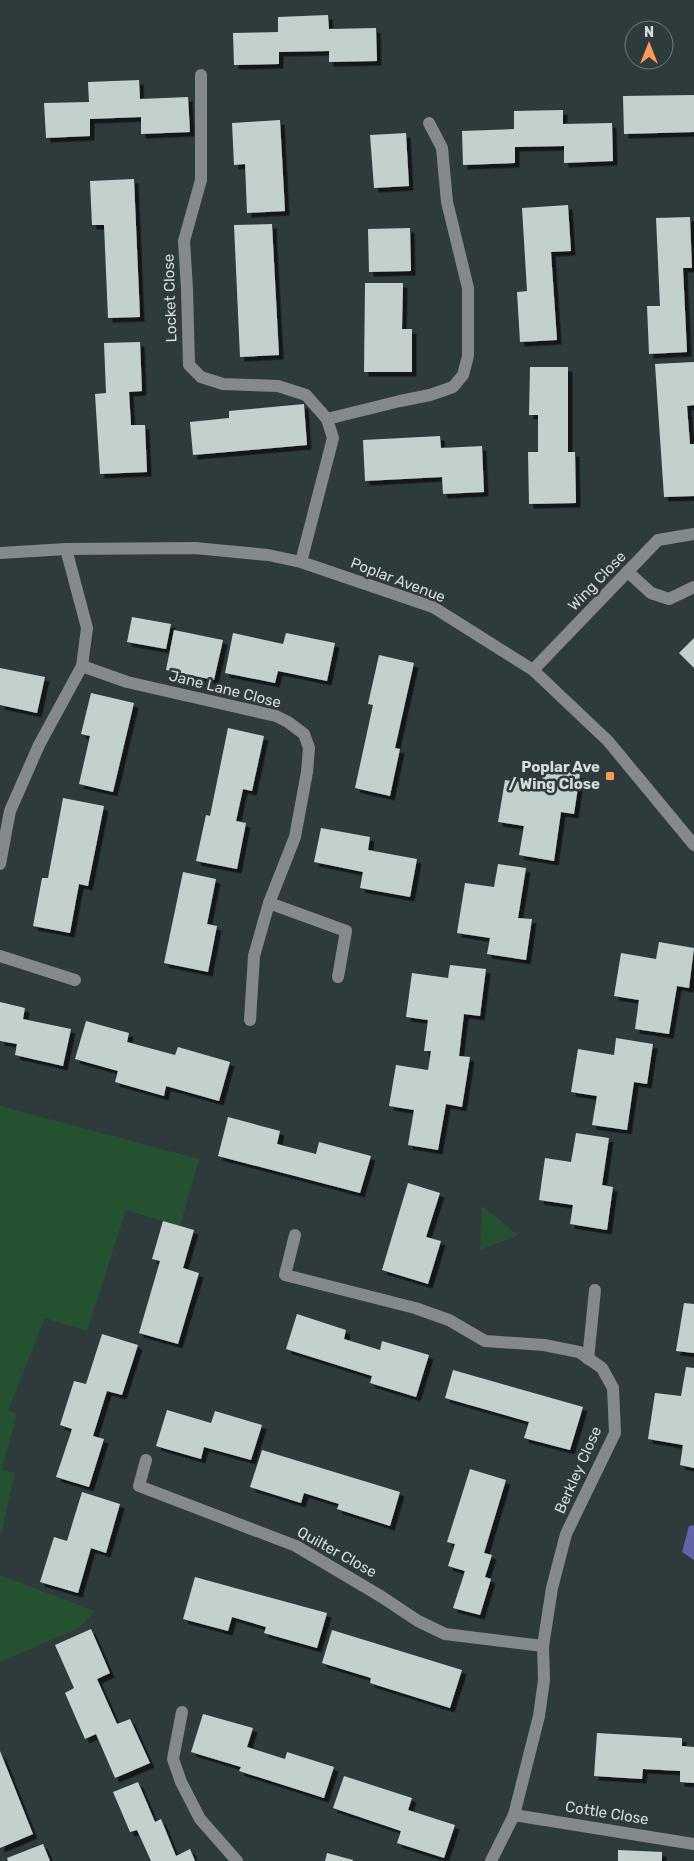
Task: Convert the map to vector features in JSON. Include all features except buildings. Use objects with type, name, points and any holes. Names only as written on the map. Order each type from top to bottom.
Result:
[{"type":"street","name":"Locket Close","points":[[201,76],[201,180],[184,241],[189,365],[201,377],[223,384],[278,386],[306,395],[327,419],[333,438],[301,562]]},
{"type":"street","points":[[327,419],[430,395],[453,386],[463,376],[468,356],[468,288],[447,202],[442,148],[429,123]]},
{"type":"street","name":"Wing Close","points":[[533,670],[658,540],[694,534]]},
{"type":"street","name":"Poplar Avenue","points":[[0,553],[66,549],[195,548],[268,555],[301,562],[433,607],[533,670],[608,740],[694,845]]},
{"type":"street","points":[[0,864],[10,812],[39,745],[82,666],[87,628],[66,549]]},
{"type":"street","points":[[628,572],[651,594],[669,599],[694,587]]},
{"type":"street","name":"Jane Lane Close","points":[[82,666],[127,682],[276,716],[304,734],[309,748],[307,772],[295,837],[269,903],[254,956],[250,1020]]},
{"type":"street","points":[[269,903],[346,931],[338,977]]},
{"type":"street","points":[[0,956],[75,980]]},
{"type":"street","name":"Berkley Close","points":[[295,1235],[284,1275],[415,1308],[449,1320],[484,1340],[553,1347],[579,1352],[602,1368],[613,1388],[615,1433],[566,1534],[552,1588],[543,1646],[544,1680],[540,1716],[514,1815],[490,1861]]},
{"type":"street","points":[[588,1359],[595,1290]]},
{"type":"street","name":"Quilter Close","points":[[146,1460],[139,1486],[296,1546],[382,1597],[418,1621],[445,1634],[543,1646]]},
{"type":"street","points":[[182,1712],[173,1759],[181,1782],[200,1819],[237,1861]]},
{"type":"street","name":"Cottle Close","points":[[514,1815],[694,1844]]},
{"type":"green space","points":[[0,1106],[199,1159],[180,1226],[126,1210],[87,1331],[45,1318],[8,1411],[17,1414],[2,1469],[15,1473],[0,1538]]},
{"type":"green space","points":[[482,1206],[518,1235],[480,1250]]},
{"type":"green space","points":[[0,1575],[95,1611],[79,1628],[0,1662]]},
{"type":"water","points":[[694,1525],[694,1560],[682,1552],[689,1526]]},
{"type":"place","name":"Poplar Ave / Wing Close","points":[[610,776]]}]
